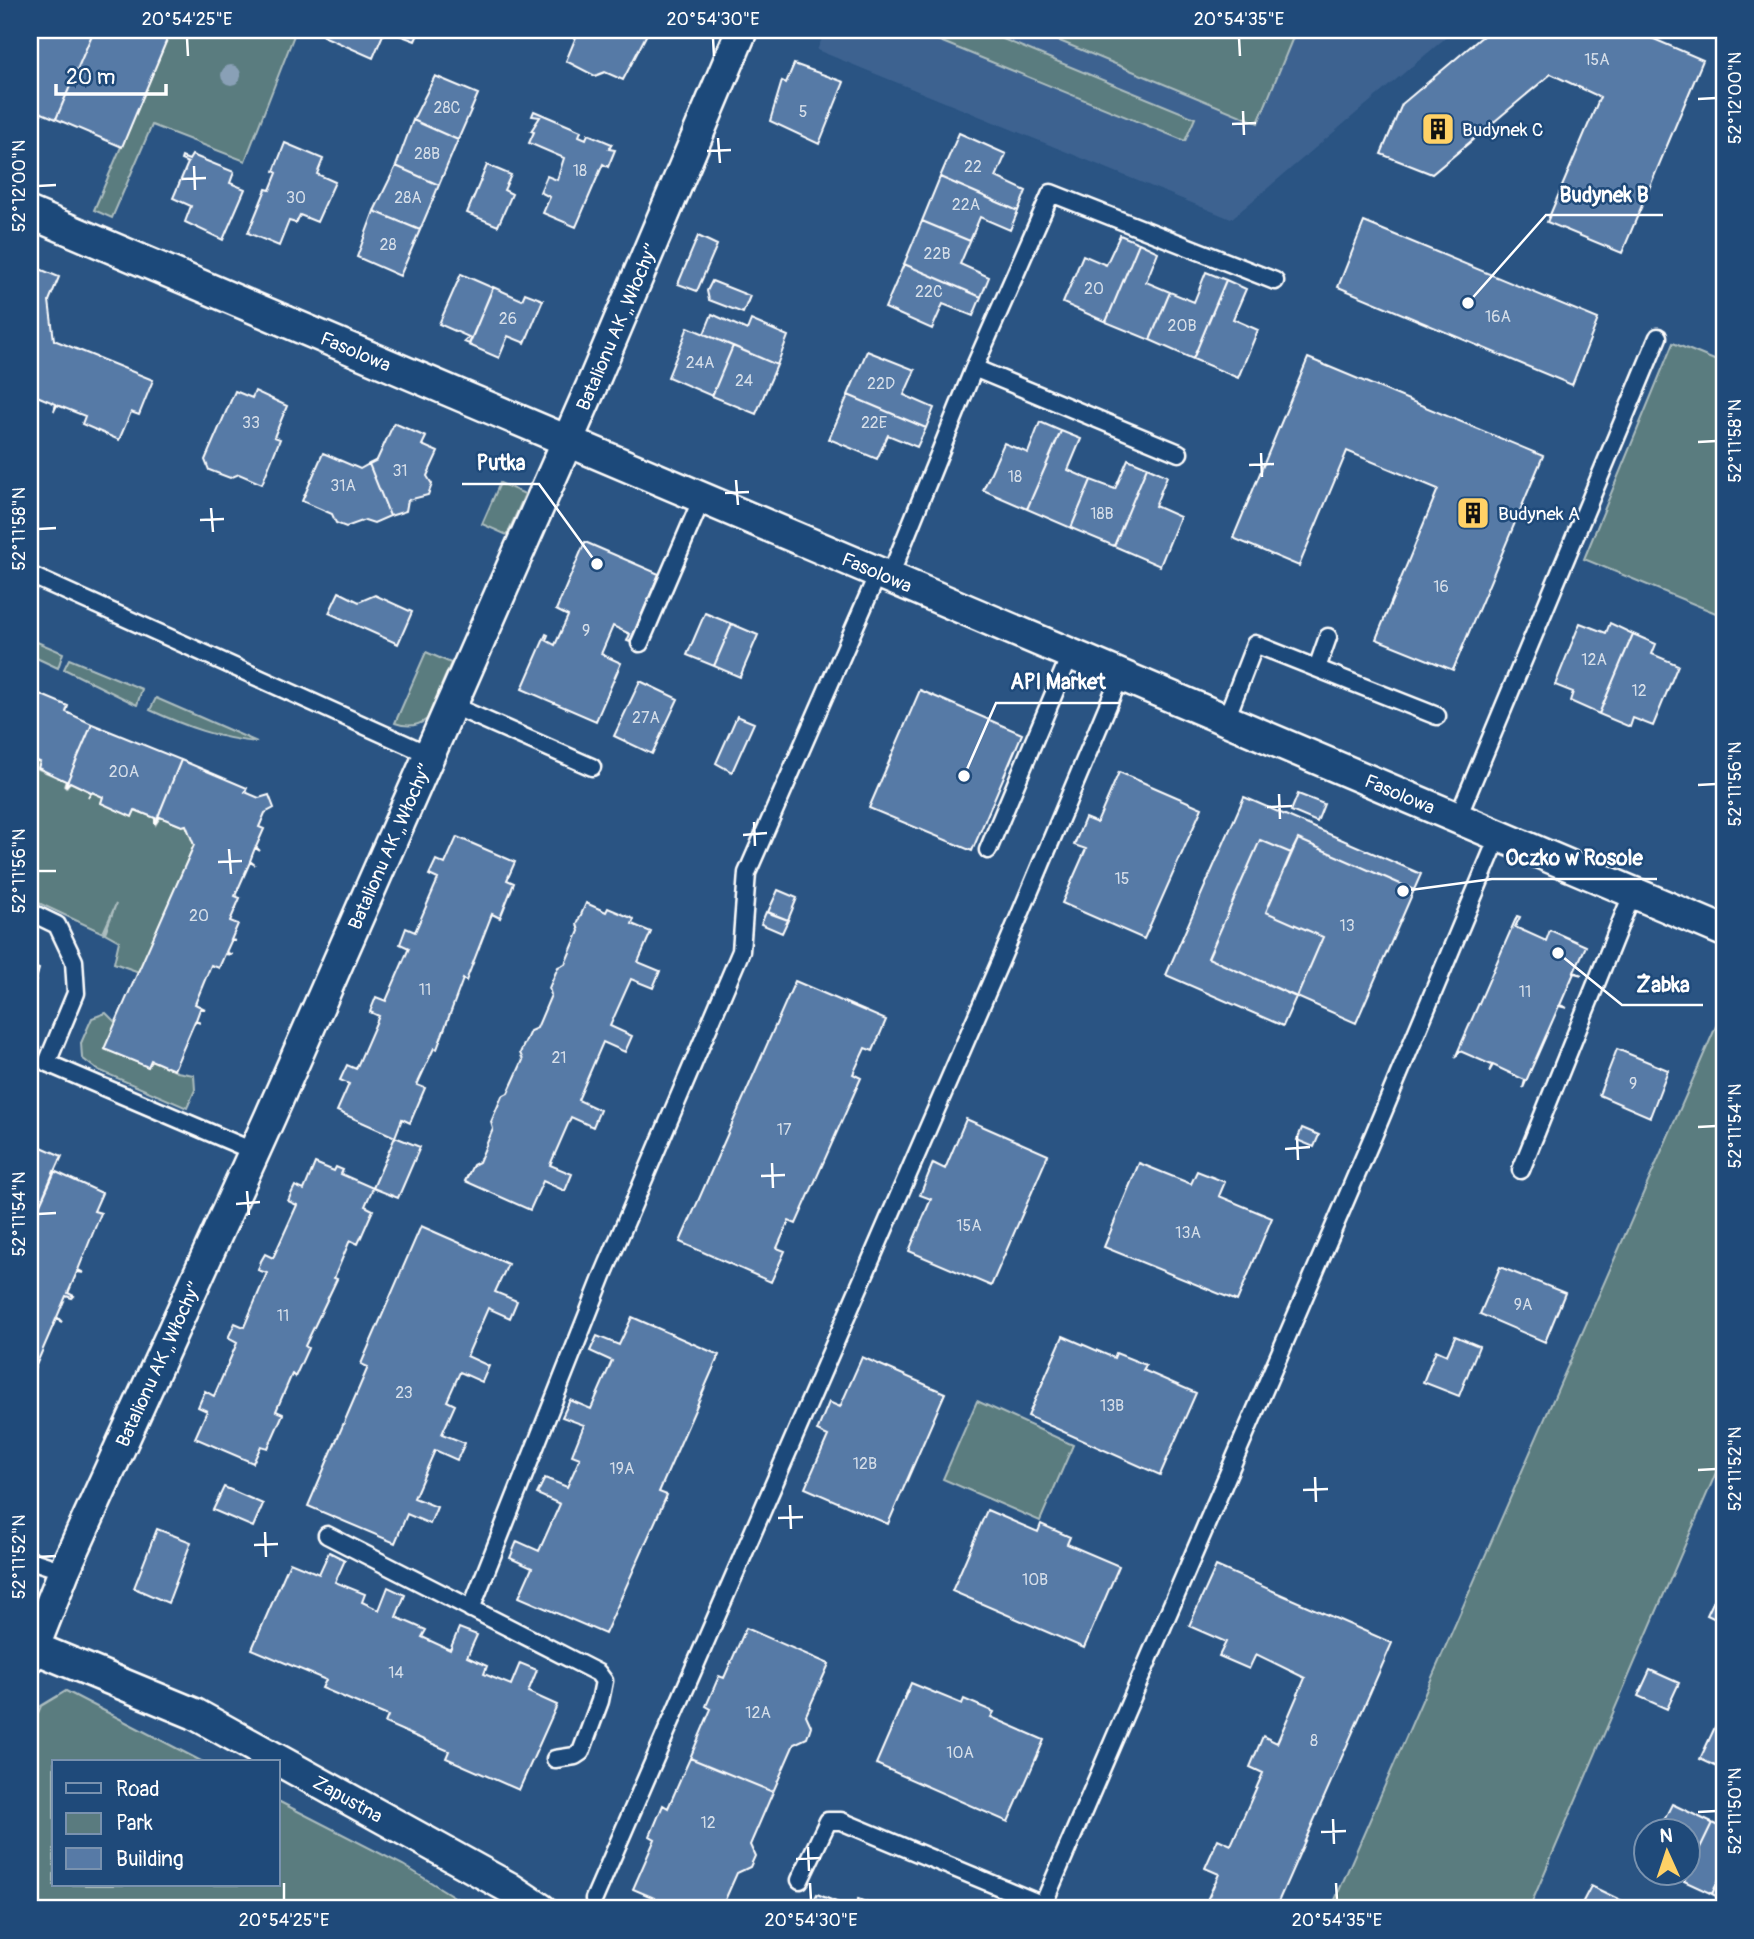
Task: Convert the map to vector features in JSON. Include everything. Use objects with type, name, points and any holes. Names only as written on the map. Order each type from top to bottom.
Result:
[{"type":"street","name":"Batalionu AK „Włochy”","points":[[32,1653],[64,1570],[430,755],[742,30]]},
{"type":"street","name":"Fasolowa","points":[[30,213],[1724,931]]},
{"type":"street","name":"Zapustna","points":[[32,1653],[195,1714],[278,1760]]},
{"type":"street","name":"Zapustna","points":[[280,1761],[508,1887],[541,1909]]},
{"type":"lane","points":[[471,1609],[599,1286],[741,951],[747,873],[884,574],[1051,193],[1275,281]]},
{"type":"lane","points":[[1458,817],[1658,337]]},
{"type":"lane","points":[[974,368],[1179,453]]},
{"type":"lane","points":[[640,643],[702,496]]},
{"type":"lane","points":[[30,575],[430,755]]},
{"type":"lane","points":[[1317,668],[1328,637]]},
{"type":"lane","points":[[1226,719],[1255,644],[1437,716]]},
{"type":"lane","points":[[988,850],[1071,653]]},
{"type":"lane","points":[[594,1899],[1000,962],[1121,674]]},
{"type":"lane","points":[[451,705],[592,767]]},
{"type":"lane","points":[[800,1880],[828,1821],[841,1821],[1043,1905],[1374,1134],[1499,835]]},
{"type":"lane","points":[[1521,1170],[1633,892]]},
{"type":"lane","points":[[30,912],[57,925],[74,961],[76,993],[47,1063],[253,1151]]},
{"type":"lane","points":[[327,1535],[598,1673],[604,1681],[600,1701],[581,1752],[575,1756],[555,1759]]},
{"type":"lane","points":[[30,1560],[64,1570]]},
{"type":"shaded area","points":[[826,30],[1455,30],[1231,219],[817,50]]},
{"type":"green space","points":[[171,30],[296,30],[245,161],[152,125],[112,218],[94,210]]},
{"type":"green space","points":[[913,30],[981,30],[1195,118],[1185,141]]},
{"type":"green space","points":[[1033,30],[1296,30],[1258,123]]},
{"type":"green space","points":[[1673,343],[1724,364],[1723,616],[1584,559]]},
{"type":"green space","points":[[500,483],[525,494],[507,535],[482,524]]},
{"type":"green space","points":[[30,639],[63,653],[58,668],[30,655]]},
{"type":"green space","points":[[426,652],[451,663],[427,719],[411,726],[395,723]]},
{"type":"green space","points":[[69,659],[142,689],[137,705],[64,669]]},
{"type":"green space","points":[[156,698],[257,742],[216,735],[163,716],[150,710]]},
{"type":"green space","points":[[30,758],[40,762],[38,769],[66,781],[66,788],[70,782],[91,792],[89,797],[92,792],[103,797],[101,803],[132,816],[135,810],[155,818],[156,824],[160,817],[182,826],[186,825],[194,845],[139,972],[114,963],[119,941],[105,933],[116,904],[103,933],[30,899]]},
{"type":"green space","points":[[1724,1008],[1724,1454],[1529,1909],[1331,1909]]},
{"type":"green space","points":[[106,1013],[116,1023],[105,1049],[148,1067],[151,1060],[177,1072],[194,1075],[195,1090],[187,1108],[96,1069],[82,1058],[81,1043],[92,1018]]},
{"type":"green space","points":[[977,1401],[1073,1445],[1040,1521],[943,1479]]},
{"type":"green space","points":[[66,1691],[199,1760],[52,1760],[52,1886],[280,1886],[280,1802],[403,1865],[474,1909],[30,1909],[30,1731],[41,1706]]},
{"type":"building","points":[[30,30],[94,30],[56,119],[30,108]]},
{"type":"building","points":[[94,30],[171,30],[122,147],[56,119]]},
{"type":"building","points":[[325,30],[385,30],[373,58],[323,36]]},
{"type":"building","points":[[386,30],[420,30],[415,41]]},
{"type":"building","points":[[576,30],[649,30],[623,80],[605,72],[595,76],[566,61],[576,37]]},
{"type":"building","name":"Budynek C","points":[[1490,30],[1633,30],[1703,60],[1622,253],[1547,222],[1600,97],[1551,74],[1432,174],[1381,154],[1402,104]]},
{"type":"building","points":[[794,64],[844,82],[819,144],[770,121],[782,81],[786,83]]},
{"type":"building","points":[[435,76],[478,94],[458,140],[413,120]]},
{"type":"building","points":[[534,111],[581,131],[579,136],[586,139],[588,134],[612,144],[609,149],[615,150],[608,167],[603,164],[576,227],[543,213],[550,197],[540,192],[547,176],[557,180],[564,158],[529,143],[534,132],[531,131],[540,117],[532,116]]},
{"type":"building","points":[[413,120],[458,140],[439,185],[396,166]]},
{"type":"building","points":[[959,133],[1006,154],[996,177],[1026,191],[1018,211],[940,177]]},
{"type":"building","points":[[285,143],[323,159],[317,174],[335,182],[317,222],[300,215],[296,223],[289,221],[279,246],[248,233],[266,189],[270,190],[277,173],[274,171]]},
{"type":"building","points":[[192,155],[234,172],[230,183],[245,189],[223,240],[185,222],[191,206],[173,198],[188,163],[181,160],[182,157],[189,160]]},
{"type":"building","points":[[487,165],[511,175],[504,190],[512,194],[498,226],[467,213]]},
{"type":"building","points":[[396,166],[439,185],[420,230],[374,211]]},
{"type":"building","points":[[940,177],[1018,211],[1010,230],[980,217],[970,241],[922,221]]},
{"type":"building","points":[[374,211],[420,230],[400,276],[357,257]]},
{"type":"building","points":[[922,221],[970,241],[960,264],[989,277],[981,297],[904,264]]},
{"type":"building","points":[[1364,222],[1598,319],[1572,385],[1338,287]]},
{"type":"building","points":[[1120,235],[1139,243],[1106,322],[1063,303],[1083,255],[1106,265]]},
{"type":"building","points":[[698,236],[717,245],[697,291],[678,284]]},
{"type":"building","points":[[1139,243],[1158,252],[1146,282],[1170,292],[1150,340],[1106,322]]},
{"type":"building","points":[[904,264],[981,297],[973,316],[943,304],[932,329],[885,308]]},
{"type":"building","points":[[30,265],[59,277],[49,301],[54,340],[153,380],[139,415],[131,412],[119,440],[82,424],[85,416],[57,405],[54,411],[56,404],[30,393]]},
{"type":"building","points":[[1206,272],[1226,280],[1193,359],[1150,340],[1170,292],[1194,302]]},
{"type":"building","points":[[461,274],[493,288],[469,344],[464,342],[469,337],[439,324]]},
{"type":"building","points":[[1226,280],[1246,289],[1233,319],[1258,330],[1238,378],[1193,359]]},
{"type":"building","points":[[712,281],[750,296],[743,313],[709,300],[707,291]]},
{"type":"building","points":[[493,287],[522,300],[525,293],[543,300],[525,343],[508,336],[499,358],[469,345]]},
{"type":"building","points":[[712,314],[747,330],[751,320],[788,336],[777,365],[704,334]]},
{"type":"building","points":[[688,327],[733,346],[712,396],[668,377]]},
{"type":"building","points":[[733,346],[777,365],[756,414],[712,396]]},
{"type":"building","points":[[867,351],[915,370],[904,395],[934,408],[926,428],[848,395]]},
{"type":"building","name":"Budynek A","points":[[1308,358],[1543,456],[1453,670],[1376,639],[1438,489],[1347,451],[1299,566],[1233,538]]},
{"type":"building","points":[[235,391],[252,398],[255,391],[287,406],[274,437],[280,439],[262,484],[239,474],[230,478],[209,470],[205,460]]},
{"type":"building","points":[[848,395],[926,428],[917,447],[888,435],[877,459],[829,439]]},
{"type":"building","points":[[1040,422],[1061,431],[1027,509],[983,490],[1004,443],[1028,453]]},
{"type":"building","points":[[394,423],[426,437],[422,445],[438,452],[427,476],[432,484],[428,495],[408,500],[406,511],[390,516],[369,464],[377,460]]},
{"type":"building","points":[[1061,431],[1081,439],[1068,470],[1091,480],[1071,528],[1027,509]]},
{"type":"building","points":[[323,453],[360,469],[369,464],[390,516],[374,523],[365,520],[346,527],[336,523],[332,514],[302,501]]},
{"type":"building","points":[[1128,459],[1147,467],[1114,546],[1071,528],[1091,480],[1115,489]]},
{"type":"building","points":[[1147,467],[1167,476],[1155,506],[1180,517],[1160,566],[1114,546]]},
{"type":"building","points":[[585,542],[659,574],[630,642],[627,641],[630,634],[613,626],[601,654],[621,663],[596,721],[522,689],[546,634],[546,640],[555,645],[568,616],[556,610]]},
{"type":"building","points":[[339,592],[359,602],[375,595],[412,612],[398,644],[329,613]]},
{"type":"building","points":[[705,613],[732,624],[714,666],[687,655]]},
{"type":"building","points":[[1580,623],[1606,633],[1610,623],[1633,634],[1599,714],[1570,701],[1573,692],[1555,685]]},
{"type":"building","points":[[732,624],[758,635],[740,677],[714,666]]},
{"type":"building","points":[[1633,634],[1656,644],[1652,654],[1678,665],[1653,726],[1633,718],[1630,727],[1599,714]]},
{"type":"building","points":[[640,681],[678,699],[652,754],[614,736]]},
{"type":"building","points":[[30,690],[68,706],[66,712],[92,724],[65,787],[66,781],[38,768],[40,762],[30,758]]},
{"type":"building","points":[[920,690],[1022,734],[972,851],[869,808]]},
{"type":"building","points":[[737,716],[754,723],[732,772],[716,763]]},
{"type":"building","points":[[92,724],[181,760],[155,824],[155,818],[135,810],[132,817],[101,803],[103,797],[92,792],[88,797],[91,792],[70,782],[65,787]]},
{"type":"building","points":[[181,760],[247,788],[245,792],[259,798],[269,795],[274,808],[265,813],[259,827],[264,829],[256,847],[260,851],[255,848],[250,861],[255,865],[250,862],[235,896],[240,898],[230,921],[238,924],[231,940],[236,941],[231,941],[226,952],[232,955],[225,954],[219,968],[211,965],[195,1004],[205,1009],[200,1009],[196,1020],[200,1023],[195,1021],[174,1070],[151,1060],[148,1067],[104,1049],[194,845],[186,825],[182,826],[160,817],[155,824]]},
{"type":"building","points":[[1119,772],[1202,808],[1144,939],[1062,903],[1086,849],[1074,845],[1085,818],[1097,823]]},
{"type":"building","points":[[1298,794],[1324,804],[1317,822],[1291,811]]},
{"type":"building","points":[[1244,797],[1421,874],[1414,890],[1298,839],[1291,853],[1260,840],[1208,958],[1296,997],[1283,1026],[1166,975]]},
{"type":"building","points":[[457,837],[515,862],[507,880],[514,883],[500,918],[492,914],[466,981],[463,979],[437,1049],[434,1048],[417,1085],[425,1088],[410,1123],[402,1119],[395,1137],[337,1111],[349,1084],[340,1080],[347,1065],[356,1069],[379,1016],[370,1012],[376,997],[386,1001],[409,948],[400,944],[406,928],[415,932],[438,879],[429,875],[436,860],[445,864]]},
{"type":"building","points":[[1298,839],[1414,890],[1356,1023],[1297,997],[1323,937],[1266,912]]},
{"type":"building","points":[[1260,840],[1291,853],[1266,912],[1323,937],[1297,997],[1208,958]]},
{"type":"building","points":[[778,890],[797,898],[788,920],[768,912]]},
{"type":"building","points":[[586,903],[606,912],[608,908],[634,919],[632,924],[651,932],[638,962],[660,971],[653,988],[631,979],[610,1026],[632,1036],[625,1052],[603,1042],[578,1100],[600,1110],[593,1127],[571,1117],[550,1165],[572,1174],[565,1191],[543,1181],[530,1210],[465,1181],[473,1165],[479,1162],[493,1129],[491,1122],[502,1096],[508,1093],[523,1060],[520,1053],[530,1031],[537,1028],[551,995],[549,988],[558,967],[565,964],[579,931],[577,924]]},
{"type":"building","points":[[766,912],[788,920],[782,933],[761,924]]},
{"type":"building","points":[[1517,916],[1520,917],[1515,927],[1546,941],[1550,930],[1586,946],[1574,972],[1582,975],[1574,973],[1560,1005],[1567,1008],[1559,1006],[1523,1088],[1525,1080],[1493,1065],[1489,1072],[1492,1065],[1460,1051],[1455,1058]]},
{"type":"building","points":[[30,965],[39,969],[30,1001]]},
{"type":"building","points":[[795,981],[886,1020],[873,1051],[865,1048],[853,1074],[861,1078],[796,1224],[789,1221],[777,1248],[785,1251],[771,1282],[680,1242]]},
{"type":"building","points":[[1617,1049],[1668,1070],[1650,1117],[1599,1095]]},
{"type":"building","points":[[966,1119],[1048,1155],[991,1286],[909,1251],[931,1199],[920,1195],[933,1163],[945,1169]]},
{"type":"building","points":[[1302,1128],[1319,1135],[1314,1147],[1297,1140]]},
{"type":"building","points":[[395,1137],[420,1147],[398,1198],[373,1188]]},
{"type":"building","points":[[30,1142],[62,1156],[37,1211],[30,1208]]},
{"type":"building","points":[[315,1163],[334,1171],[336,1167],[343,1170],[341,1174],[373,1188],[365,1206],[373,1210],[358,1244],[350,1240],[334,1278],[337,1279],[305,1346],[308,1348],[295,1377],[292,1374],[276,1411],[283,1414],[268,1448],[261,1446],[253,1463],[195,1438],[207,1411],[198,1407],[205,1391],[214,1396],[237,1343],[228,1338],[235,1323],[244,1327],[267,1273],[258,1270],[261,1261],[265,1254],[273,1258],[297,1205],[288,1201],[291,1194],[295,1186],[304,1190]]},
{"type":"building","points":[[1139,1163],[1191,1184],[1197,1171],[1225,1182],[1219,1196],[1272,1218],[1237,1301],[1104,1247]]},
{"type":"building","points":[[54,1171],[102,1193],[94,1211],[101,1213],[78,1270],[84,1273],[77,1272],[68,1293],[74,1296],[66,1296],[57,1317],[62,1322],[56,1319],[30,1379],[30,1228]]},
{"type":"building","points":[[421,1226],[508,1264],[495,1292],[517,1301],[510,1318],[488,1308],[467,1356],[489,1366],[482,1382],[460,1372],[447,1401],[455,1405],[442,1434],[465,1443],[457,1460],[435,1450],[414,1498],[437,1507],[430,1524],[407,1514],[395,1543],[308,1506],[368,1367],[361,1364]]},
{"type":"building","points":[[1500,1267],[1565,1293],[1545,1342],[1480,1314]]},
{"type":"building","points":[[632,1317],[719,1355],[659,1492],[667,1495],[605,1634],[519,1597],[532,1568],[510,1558],[517,1541],[539,1551],[560,1504],[537,1494],[545,1478],[567,1487],[580,1458],[572,1455],[584,1425],[562,1417],[570,1400],[591,1409],[612,1361],[590,1351],[597,1336],[619,1345]]},
{"type":"building","points":[[1063,1336],[1114,1358],[1116,1353],[1146,1365],[1143,1370],[1196,1393],[1160,1475],[1028,1416]]},
{"type":"building","points":[[1455,1336],[1479,1346],[1459,1396],[1423,1382],[1436,1350],[1447,1355]]},
{"type":"building","points":[[862,1357],[945,1393],[888,1524],[805,1488],[828,1436],[817,1431],[829,1402],[840,1407]]},
{"type":"building","points":[[224,1487],[263,1504],[253,1527],[213,1510]]},
{"type":"building","points":[[987,1510],[1038,1532],[1041,1524],[1070,1537],[1067,1544],[1119,1566],[1084,1648],[952,1591]]},
{"type":"building","points":[[157,1529],[191,1542],[168,1603],[134,1588]]},
{"type":"building","points":[[329,1552],[345,1560],[335,1582],[365,1594],[362,1602],[379,1610],[388,1587],[405,1595],[396,1617],[426,1630],[422,1637],[450,1650],[459,1628],[477,1635],[467,1657],[487,1666],[484,1674],[511,1685],[520,1663],[537,1670],[528,1692],[557,1705],[519,1790],[446,1758],[449,1751],[385,1723],[388,1716],[322,1688],[326,1680],[252,1649],[290,1562],[319,1574]]},
{"type":"building","points":[[1216,1566],[1392,1643],[1275,1909],[1203,1909],[1219,1874],[1205,1868],[1218,1839],[1231,1845],[1263,1773],[1250,1767],[1263,1736],[1277,1743],[1305,1678],[1256,1654],[1249,1669],[1219,1656],[1226,1642],[1189,1626]]},
{"type":"building","points":[[1724,1579],[1724,1623],[1707,1615]]},
{"type":"building","points":[[746,1628],[829,1664],[806,1715],[811,1726],[807,1738],[794,1744],[773,1792],[690,1758],[711,1709],[706,1706],[719,1676],[724,1678]]},
{"type":"building","points":[[1650,1670],[1679,1683],[1667,1709],[1638,1696]]},
{"type":"building","points":[[911,1683],[962,1704],[964,1699],[994,1712],[991,1717],[1044,1740],[1008,1822],[876,1764]]},
{"type":"building","points":[[1724,1708],[1724,1770],[1700,1759]]},
{"type":"building","points":[[690,1758],[773,1792],[750,1845],[755,1856],[750,1867],[737,1873],[721,1909],[680,1909],[633,1889],[655,1839],[650,1836],[663,1805],[668,1808]]},
{"type":"building","points":[[1672,1804],[1697,1816],[1666,1816]]},
{"type":"building","points":[[1702,1818],[1712,1823],[1702,1844]]},
{"type":"building","points":[[1712,1823],[1724,1829],[1724,1868],[1712,1894],[1695,1886],[1702,1886],[1702,1844]]},
{"type":"building","points":[[1724,1868],[1724,1900],[1712,1894]]},
{"type":"building","points":[[1591,1886],[1639,1909],[1579,1909]]},
{"type":"building","points":[[817,1894],[853,1909],[810,1909]]},
{"type":"building","points":[[858,1899],[882,1909],[854,1909]]},
{"type":"place","name":"Budynek C","points":[[1438,129]]},
{"type":"place","name":"Budynek B","points":[[1468,303]]},
{"type":"place","name":"Budynek A","points":[[1473,513]]},
{"type":"place","name":"Putka","points":[[597,564]]},
{"type":"place","name":"API Market","points":[[964,776]]},
{"type":"place","name":"Oczko w Rosole","points":[[1403,891]]},
{"type":"place","name":"Żabka","points":[[1558,953]]}]
